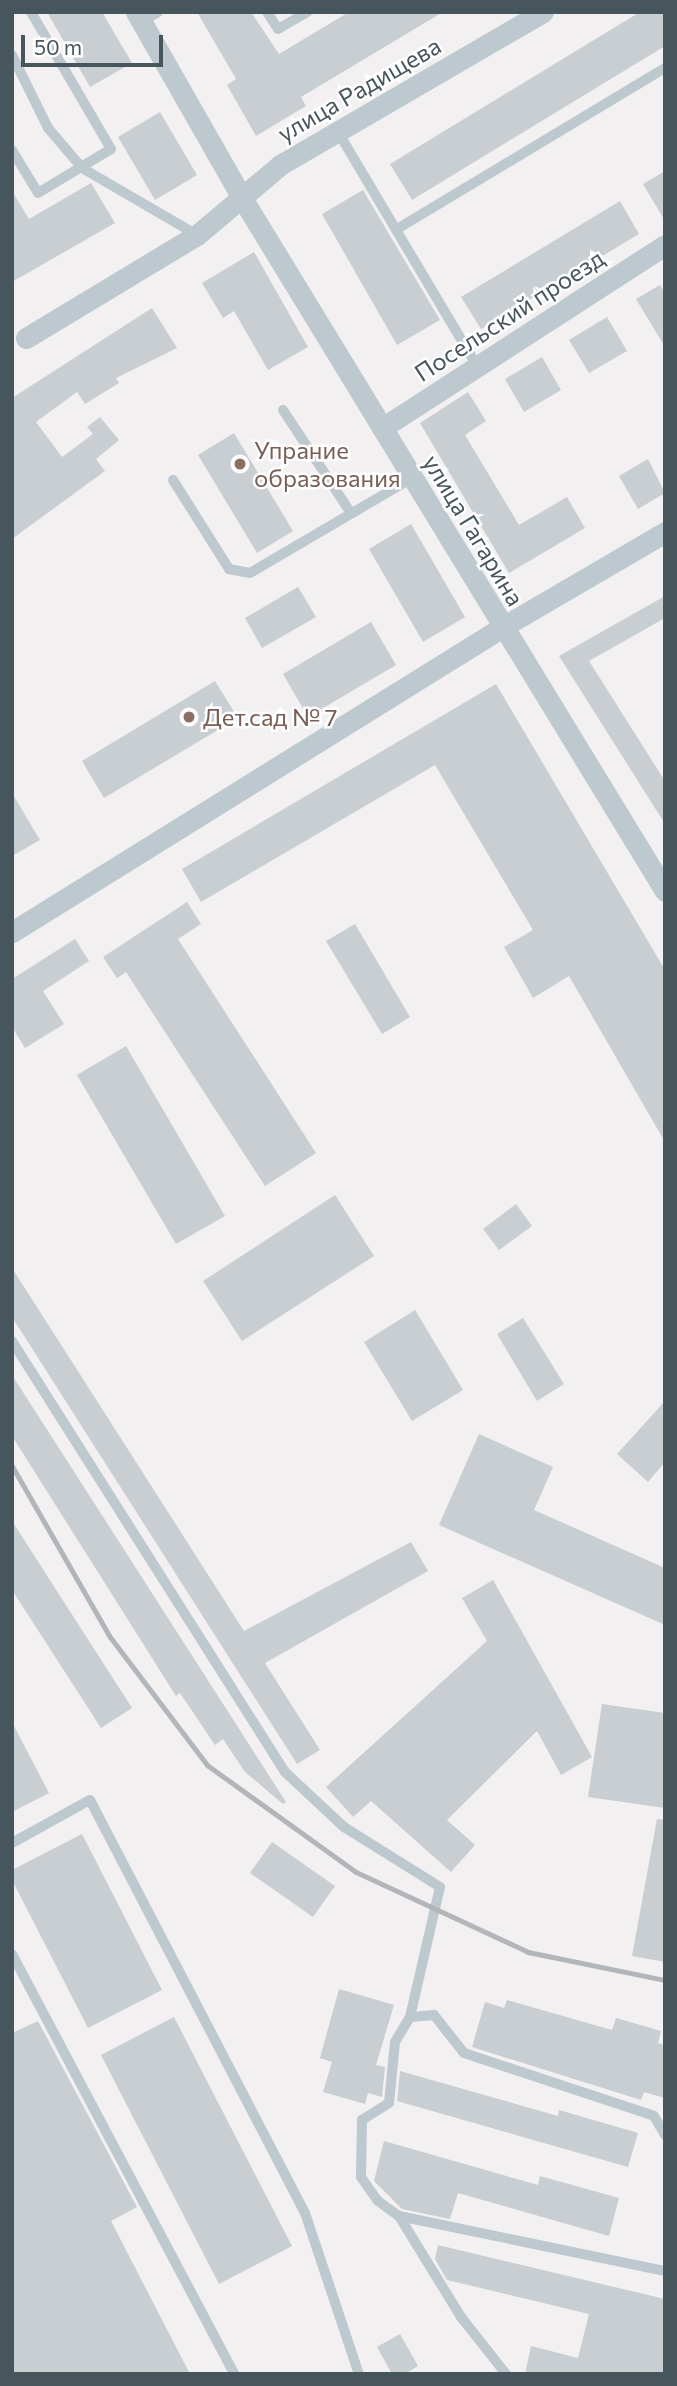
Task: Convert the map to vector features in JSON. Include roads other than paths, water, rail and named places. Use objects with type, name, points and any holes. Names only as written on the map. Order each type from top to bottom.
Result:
[{"type":"street","name":"улица Радищева","points":[[26,338],[197,235],[280,165],[543,12]]},
{"type":"street","name":"улица Гагарина","points":[[145,15],[242,198],[501,628],[665,891]]},
{"type":"street","name":"Посельский проезд","points":[[382,428],[665,245]]},
{"type":"street","points":[[12,932],[501,628],[665,532]]},
{"type":"lane","points":[[12,150],[38,193],[111,149],[31,12]]},
{"type":"lane","points":[[267,12],[278,29],[308,12]]},
{"type":"lane","points":[[12,55],[48,128],[82,168],[197,235]]},
{"type":"lane","points":[[397,229],[665,68]]},
{"type":"lane","points":[[338,132],[477,366]]},
{"type":"lane","points":[[283,410],[351,513]]},
{"type":"lane","points":[[173,480],[229,569],[250,573],[412,478]]},
{"type":"lane","points":[[12,1340],[285,1772],[344,1827],[440,1887],[410,2017],[395,2042],[389,2103],[362,2120],[361,2177],[378,2201],[399,2216],[461,2317],[506,2374]]},
{"type":"lane","points":[[12,1843],[90,1800],[305,2213],[359,2374]]},
{"type":"lane","points":[[12,1954],[234,2374]]},
{"type":"lane","points":[[410,2017],[434,2015],[464,2053],[654,2116],[665,2136]]},
{"type":"lane","points":[[399,2216],[665,2271]]},
{"type":"railway","points":[[12,1466],[110,1637],[207,1765],[356,1872],[528,1952],[665,1980]]},
{"type":"place","name":"Упрание образования","points":[[240,464]]},
{"type":"place","name":"Дет.сад № 7","points":[[189,717]]}]
